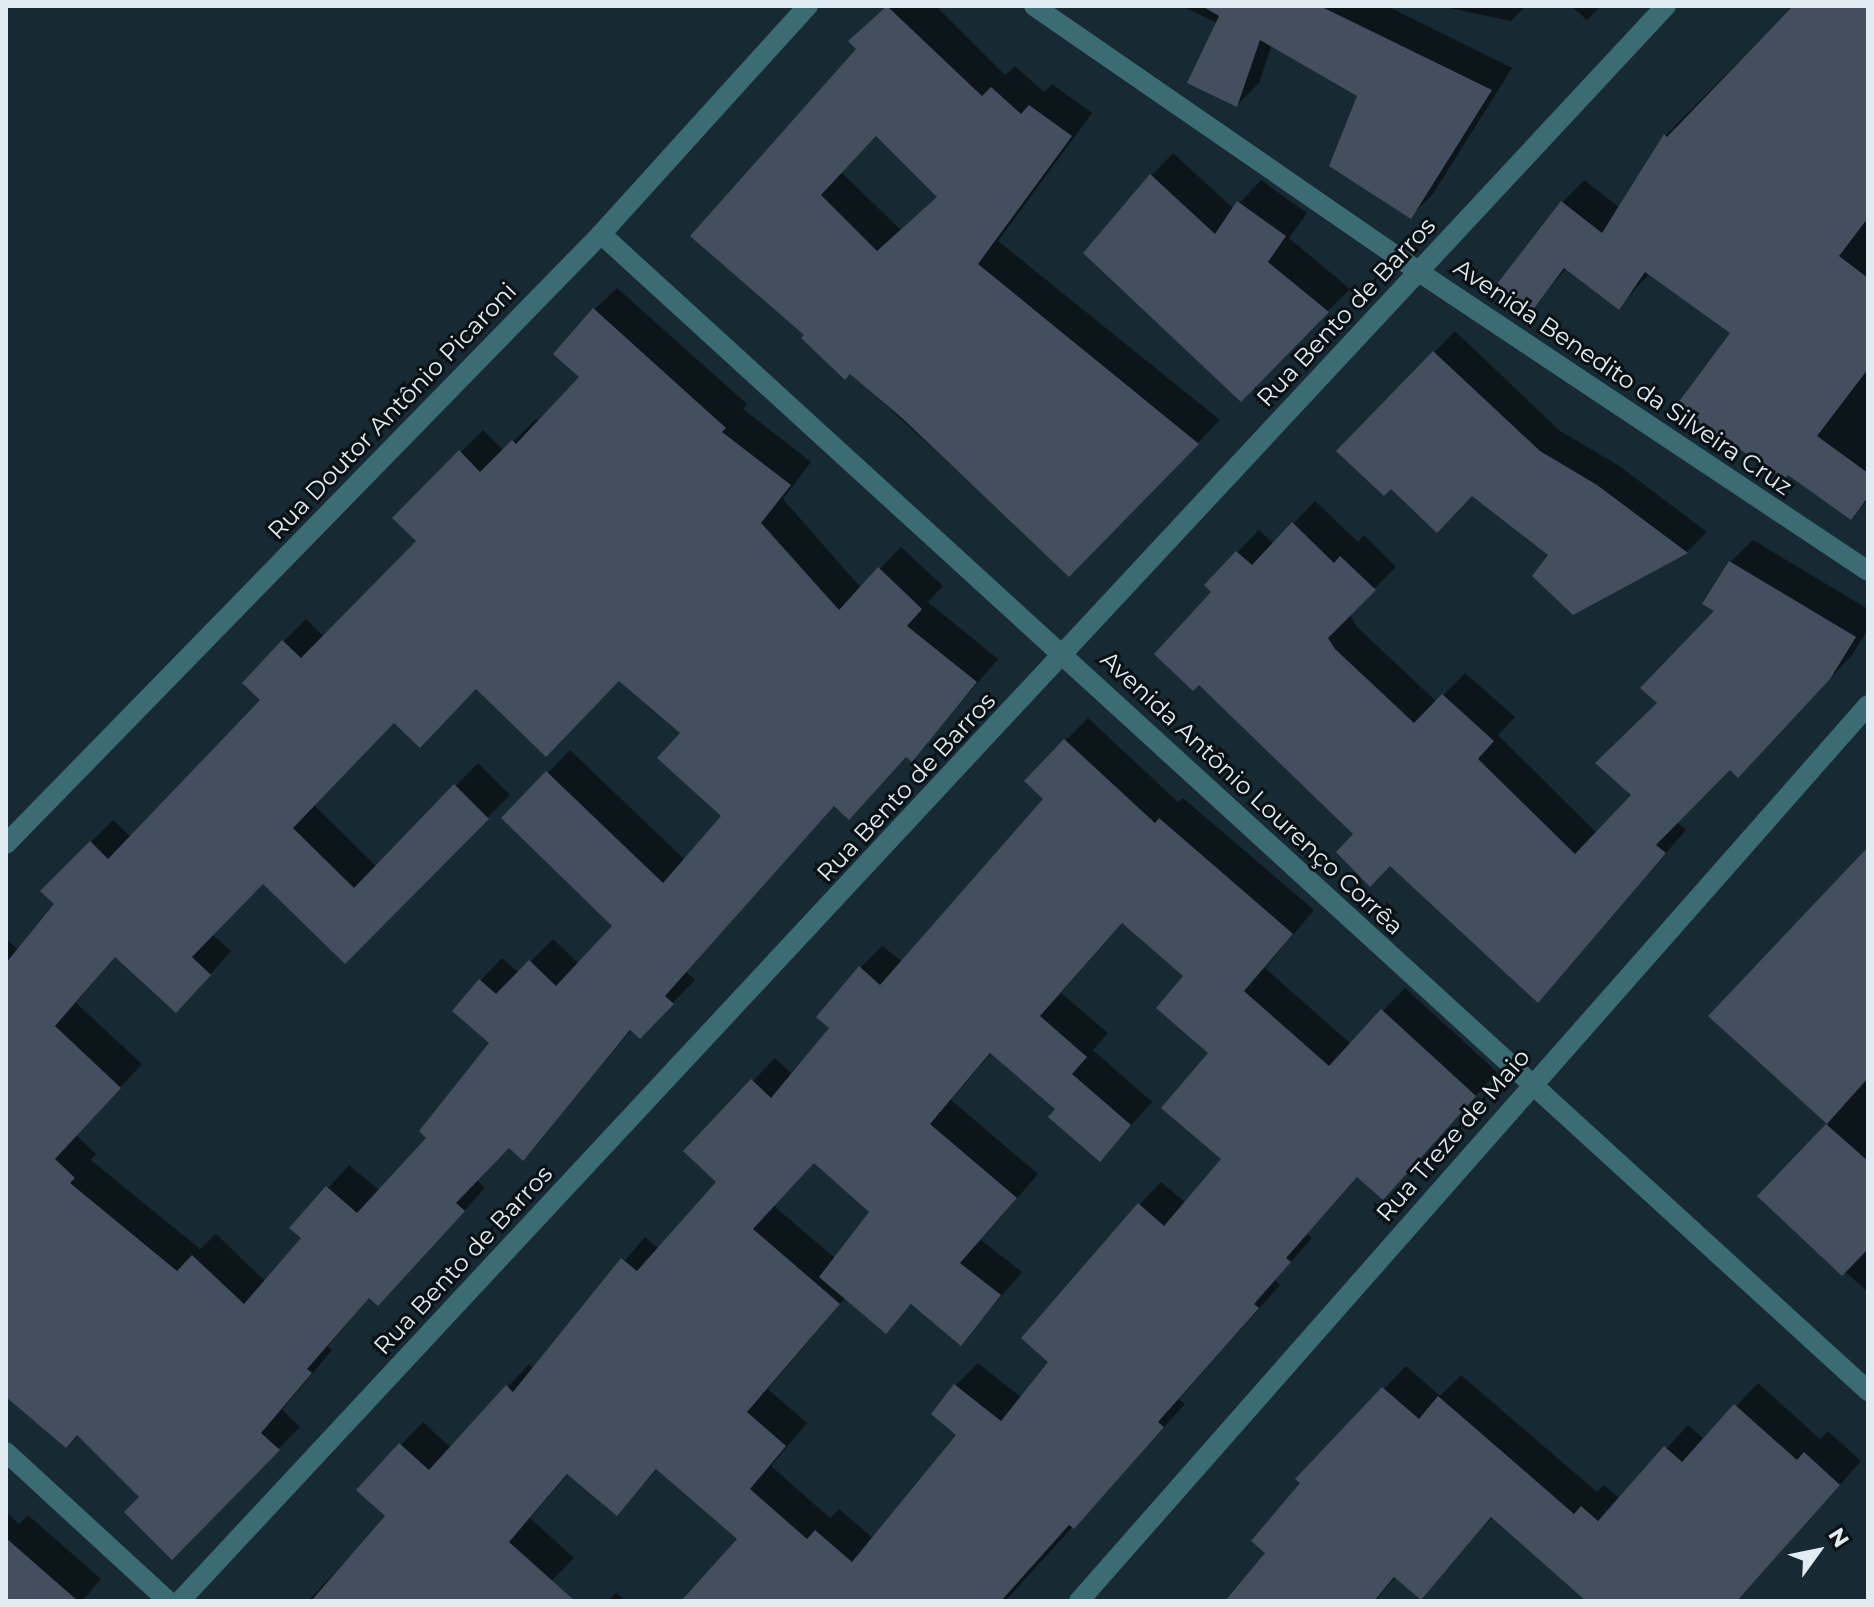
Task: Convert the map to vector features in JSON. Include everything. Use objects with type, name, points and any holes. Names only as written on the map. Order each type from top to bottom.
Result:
[{"type":"street","name":"Rua Doutor Antônio Picaroni","points":[[6,844],[601,234],[808,6]]},
{"type":"street","name":"Avenida Benedito da Silveira Cruz","points":[[1034,6],[1419,272],[1868,571]]},
{"type":"street","name":"Rua Bento de Barros","points":[[180,1601],[1065,655],[1666,6]]},
{"type":"street","name":"Avenida Antônio Lourenço Corrêa","points":[[601,234],[1868,1391]]},
{"type":"street","name":"Rua Treze de Maio","points":[[1079,1601],[1868,705]]},
{"type":"street","points":[[6,1452],[168,1601]]},
{"type":"building","points":[[887,6],[982,96],[991,87],[1021,114],[1029,105],[1072,136],[978,264],[1199,444],[1069,577],[902,418],[850,374],[845,380],[801,338],[804,335],[690,236],[856,49],[848,41]],"holes":[[[876,136],[937,197],[877,251],[821,195]]]},
{"type":"building","points":[[1202,6],[1320,6],[1492,90],[1411,219],[1329,166],[1357,96],[1260,40],[1237,107],[1187,83],[1219,16]]},
{"type":"building","points":[[1793,6],[1868,6],[1868,218],[1839,256],[1868,278],[1868,369],[1817,436],[1868,473],[1868,497],[1851,520],[1788,475],[1785,479],[1675,407],[1730,333],[1645,272],[1619,310],[1564,268],[1532,311],[1497,284],[1561,201],[1602,233],[1664,134],[1667,137]]},
{"type":"building","points":[[1150,174],[1215,234],[1237,201],[1286,236],[1268,262],[1329,312],[1241,402],[1083,253]]},
{"type":"building","points":[[593,308],[726,428],[722,432],[791,485],[761,523],[839,610],[878,567],[922,609],[907,626],[977,682],[912,762],[906,757],[849,820],[834,806],[665,996],[674,1004],[640,1039],[630,1030],[523,1161],[509,1148],[456,1203],[465,1211],[378,1306],[369,1298],[307,1369],[312,1373],[261,1433],[280,1450],[172,1560],[124,1512],[139,1497],[77,1435],[66,1448],[6,1397],[6,963],[54,904],[40,891],[90,841],[108,859],[260,700],[242,683],[282,640],[301,658],[416,541],[392,518],[459,450],[480,472],[512,440],[516,444],[579,377],[553,354]],"holes":[[[619,681],[680,733],[657,758],[721,816],[663,883],[546,771],[501,818],[612,926],[556,986],[529,960],[496,994],[479,979],[452,1011],[489,1043],[419,1131],[426,1138],[357,1213],[326,1186],[289,1228],[301,1238],[244,1304],[192,1255],[177,1271],[70,1183],[75,1178],[55,1159],[121,1088],[55,1026],[115,957],[176,1013],[211,975],[192,957],[263,884],[345,964],[489,819],[454,784],[354,888],[293,828],[394,723],[420,748],[476,689],[546,757]]]},
{"type":"building","points":[[1433,351],[1540,451],[1597,485],[1688,553],[1573,615],[1532,576],[1548,555],[1472,496],[1437,533],[1391,489],[1384,496],[1336,451]]},
{"type":"building","points":[[1292,522],[1334,563],[1340,556],[1376,590],[1328,638],[1335,649],[1414,723],[1442,694],[1494,741],[1478,759],[1575,854],[1631,795],[1595,763],[1657,703],[1640,688],[1714,611],[1702,604],[1729,561],[1856,637],[1830,679],[1738,778],[1730,770],[1656,845],[1666,853],[1538,1003],[1390,866],[1370,887],[1336,852],[1353,834],[1199,685],[1193,691],[1154,654],[1211,592],[1204,585],[1236,551],[1252,565]]},
{"type":"building","points":[[1064,739],[1155,823],[1159,818],[1293,934],[1244,991],[1329,1066],[1381,1009],[1476,1096],[1383,1200],[1357,1177],[1286,1258],[1291,1262],[1254,1304],[1259,1308],[1158,1422],[1164,1427],[1074,1529],[1069,1525],[1001,1601],[681,1601],[737,1539],[656,1469],[617,1516],[567,1474],[509,1542],[575,1601],[311,1601],[385,1516],[356,1490],[399,1443],[429,1470],[506,1385],[513,1392],[621,1258],[637,1271],[716,1182],[683,1151],[751,1079],[771,1098],[829,1028],[816,1017],[859,966],[880,985],[1043,799],[1024,781]],"holes":[[[1122,923],[1183,976],[1156,1008],[1208,1053],[1161,1108],[1221,1159],[1164,1226],[1138,1203],[1021,1338],[1048,1362],[1001,1421],[954,1384],[931,1414],[956,1435],[852,1562],[815,1530],[807,1539],[750,1489],[786,1446],[747,1412],[840,1304],[753,1229],[814,1163],[869,1212],[819,1277],[886,1334],[911,1304],[961,1346],[1001,1295],[960,1263],[1017,1198],[930,1124],[990,1053],[1055,1109],[1048,1117],[1100,1162],[1131,1125],[1072,1074],[1087,1057],[1040,1016]]]},
{"type":"building","points":[[1868,847],[1868,1078],[1827,1124],[1708,1016]]},
{"type":"building","points":[[1826,1124],[1868,1161],[1868,1249],[1842,1276],[1757,1196]]},
{"type":"building","points":[[1382,1387],[1419,1419],[1438,1396],[1574,1514],[1581,1506],[1598,1521],[1664,1446],[1682,1462],[1734,1404],[1797,1460],[1804,1452],[1840,1485],[1737,1601],[1586,1601],[1491,1517],[1421,1600],[1394,1577],[1374,1601],[1225,1601],[1265,1553],[1251,1541],[1300,1483],[1295,1479]]},
{"type":"building","points":[[6,1538],[78,1601],[6,1601]]}]
